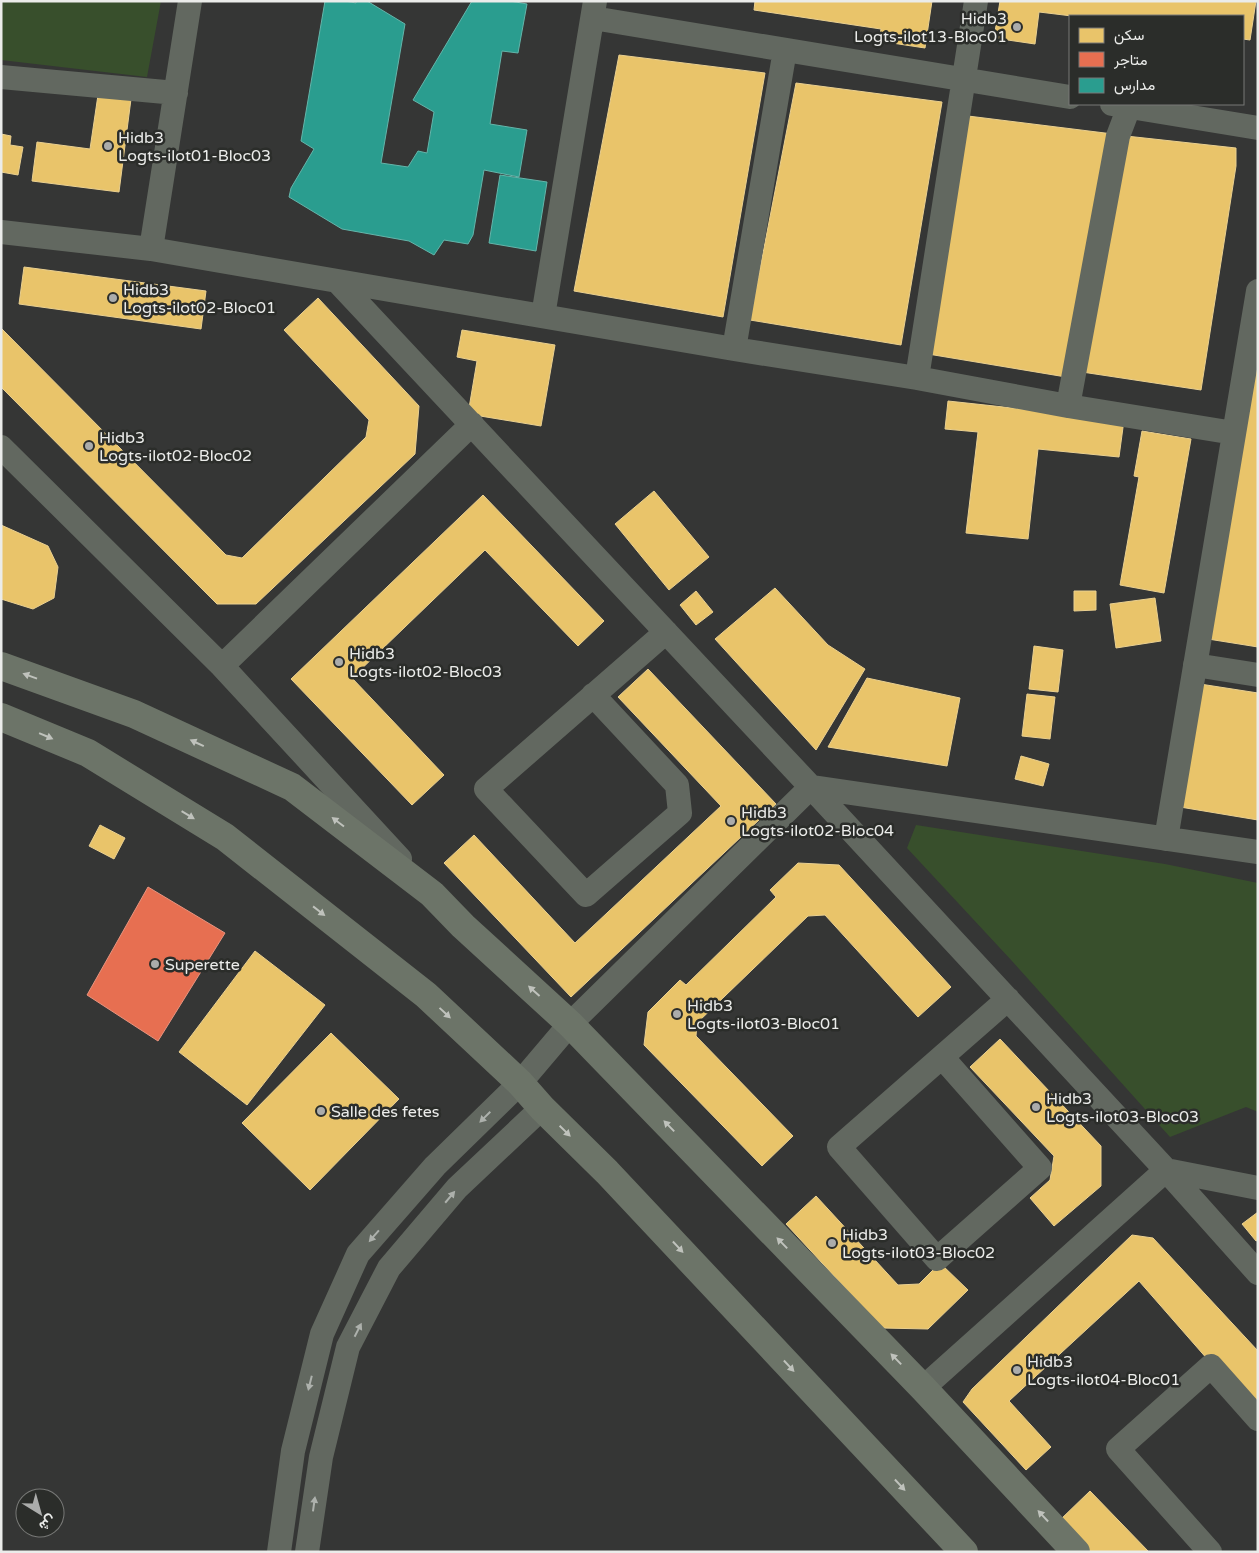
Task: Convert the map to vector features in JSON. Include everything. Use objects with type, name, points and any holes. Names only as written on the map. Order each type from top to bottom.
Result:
[{"type":"street","points":[[151,249],[190,1]]},
{"type":"street","points":[[917,378],[976,1]]},
{"type":"street","points":[[543,316],[594,10],[785,50],[1069,97]]},
{"type":"street","points":[[734,349],[785,50]]},
{"type":"street","points":[[1,77],[176,93]]},
{"type":"street","points":[[1068,406],[1118,136],[1120,105],[1258,128]]},
{"type":"street","points":[[1,232],[151,249],[1234,433]]},
{"type":"street","points":[[338,282],[811,786],[1166,1170],[1258,1273]]},
{"type":"street","points":[[1166,838],[1258,291]]},
{"type":"street","points":[[222,666],[472,424]]},
{"type":"street","points":[[6,457],[222,666],[432,894],[463,926],[570,1024],[923,1388],[1076,1552]]},
{"type":"street","points":[[594,695],[677,785],[680,813],[586,895],[486,788],[666,632]]},
{"type":"street","points":[[1195,665],[1258,675]]},
{"type":"street","points":[[1,666],[134,714],[292,787],[432,894]]},
{"type":"street","points":[[1,717],[88,753],[225,837],[426,996],[520,1083],[542,1108],[607,1172],[964,1552]]},
{"type":"street","points":[[811,786],[1258,852]]},
{"type":"street","points":[[279,1552],[293,1451],[322,1334],[358,1254],[436,1166],[520,1083],[570,1024],[811,786]]},
{"type":"street","points":[[942,1057],[1040,1168],[937,1259],[839,1147],[1008,999]]},
{"type":"street","points":[[308,1552],[321,1456],[348,1347],[389,1268],[457,1188],[542,1108]]},
{"type":"street","points":[[1166,1170],[1258,1188]]},
{"type":"street","points":[[923,1388],[1166,1170]]},
{"type":"street","points":[[1210,1552],[1118,1449],[1211,1366],[1258,1419]]},
{"type":"green space","points":[[1,1],[161,1],[147,77],[1,60]]},
{"type":"green space","points":[[916,825],[1165,864],[1258,883],[1258,1112],[1246,1107],[1170,1137],[1012,961],[907,848]]},
{"type":"building: سكن","points":[[755,1],[932,1],[925,48],[879,41],[881,29],[754,10]]},
{"type":"building: سكن","name":"Hidb3 Logts-ilot13-Bloc01","points":[[1000,1],[1256,1],[1250,40],[1244,39],[1244,15],[1069,16],[1039,12],[1035,44],[994,38]]},
{"type":"building: سكن","points":[[619,55],[765,73],[723,317],[574,291]]},
{"type":"building: سكن","points":[[796,83],[942,102],[901,345],[750,320]]},
{"type":"building: سكن","name":"Hidb3 Logts-ilot01-Bloc03","points":[[98,95],[131,99],[119,192],[32,181],[37,142],[90,149]]},
{"type":"building: سكن","points":[[968,116],[1113,134],[1072,378],[922,353]]},
{"type":"building: سكن","points":[[1,134],[11,136],[10,145],[23,147],[18,175],[1,172]]},
{"type":"building: سكن","points":[[1126,136],[1236,148],[1236,166],[1201,390],[1082,372]]},
{"type":"building: سكن","name":"Hidb3 Logts-ilot02-Bloc01","points":[[24,267],[206,291],[201,329],[19,304]]},
{"type":"building: سكن","name":"Hidb3 Logts-ilot02-Bloc02","points":[[318,298],[419,406],[415,454],[256,604],[217,604],[1,387],[1,328],[226,555],[242,558],[366,437],[369,420],[284,330]]},
{"type":"building: سكن","points":[[462,330],[555,345],[541,426],[468,414],[477,361],[457,357]]},
{"type":"building: سكن","points":[[1258,356],[1258,647],[1208,639]]},
{"type":"building: سكن","points":[[948,401],[1124,420],[1119,457],[1038,449],[1028,539],[966,533],[978,432],[945,429]]},
{"type":"building: سكن","points":[[1142,431],[1191,439],[1164,593],[1120,585],[1139,477],[1134,476]]},
{"type":"building: سكن","points":[[654,491],[709,557],[669,590],[615,524]]},
{"type":"building: سكن","name":"Hidb3 Logts-ilot02-Bloc03","points":[[483,495],[604,621],[578,646],[485,550],[352,678],[444,775],[412,805],[291,679]]},
{"type":"building: سكن","points":[[1,525],[48,546],[58,567],[54,598],[33,609],[1,599]]},
{"type":"building: سكن","points":[[775,588],[828,645],[865,669],[816,750],[715,639]]},
{"type":"building: سكن","points":[[696,591],[713,612],[696,625],[680,605]]},
{"type":"building: سكن","points":[[1074,591],[1096,591],[1096,610],[1074,611]]},
{"type":"building: سكن","points":[[1155,598],[1161,641],[1116,648],[1110,604]]},
{"type":"building: سكن","points":[[1034,646],[1063,650],[1058,692],[1029,689]]},
{"type":"building: سكن","name":"Hidb3 Logts-ilot02-Bloc04","points":[[648,669],[776,804],[571,997],[444,863],[474,835],[575,943],[721,806],[618,697]]},
{"type":"building: سكن","points":[[867,678],[960,698],[947,766],[828,747]]},
{"type":"building: سكن","points":[[1200,684],[1258,693],[1258,820],[1180,807]]},
{"type":"building: سكن","points":[[1027,694],[1055,697],[1050,739],[1022,736]]},
{"type":"building: سكن","points":[[1021,756],[1049,764],[1043,786],[1015,779]]},
{"type":"building: سكن","points":[[100,825],[125,838],[114,859],[89,846]]},
{"type":"building: سكن","name":"Hidb3 Logts-ilot03-Bloc01","points":[[798,863],[839,865],[951,987],[918,1017],[825,915],[808,916],[697,1023],[696,1036],[793,1136],[762,1166],[644,1045],[648,1012],[680,980],[686,985],[776,897],[770,890]]},
{"type":"building: سكن","points":[[255,951],[325,1005],[247,1105],[179,1052]]},
{"type":"building: سكن","name":"Salle des fetes","points":[[331,1033],[399,1099],[310,1190],[242,1123]]},
{"type":"building: سكن","name":"Hidb3 Logts-ilot03-Bloc03","points":[[1000,1039],[1101,1146],[1101,1186],[1054,1226],[1030,1198],[1050,1180],[1054,1156],[970,1067]]},
{"type":"building: سكن","name":"Hidb3 Logts-ilot03-Bloc02","points":[[816,1196],[898,1285],[919,1284],[940,1263],[968,1290],[928,1329],[882,1328],[786,1224]]},
{"type":"building: سكن","points":[[1258,1212],[1258,1240],[1256,1241],[1242,1224]]},
{"type":"building: سكن","name":"Hidb3 Logts-ilot04-Bloc01","points":[[1132,1235],[1153,1238],[1258,1351],[1258,1417],[1139,1281],[1009,1401],[1051,1447],[1026,1470],[963,1402],[972,1389]]},
{"type":"building: سكن","points":[[1090,1491],[1149,1552],[1091,1552],[1060,1520]]},
{"type":"building: متاجر","name":"Superette","points":[[148,887],[225,933],[158,1041],[87,995]]},
{"type":"building: مدارس","points":[[325,1],[356,3],[356,1],[367,1],[405,24],[381,163],[408,167],[418,151],[427,153],[434,112],[413,100],[472,1],[510,1],[527,4],[518,53],[502,51],[490,124],[527,130],[519,177],[484,170],[473,235],[468,244],[444,240],[434,255],[409,241],[342,229],[289,197],[291,188],[314,149],[301,141]]},
{"type":"building: مدارس","points":[[500,175],[547,182],[536,251],[489,243]]},
{"type":"place","name":"Hidb3 Logts-ilot13-Bloc01","points":[[1017,27]]},
{"type":"place","name":"Hidb3 Logts-ilot01-Bloc03","points":[[108,146]]},
{"type":"place","name":"Hidb3 Logts-ilot02-Bloc01","points":[[113,298]]},
{"type":"place","name":"Hidb3 Logts-ilot02-Bloc02","points":[[89,446]]},
{"type":"place","name":"Hidb3 Logts-ilot02-Bloc03","points":[[339,662]]},
{"type":"place","name":"Hidb3 Logts-ilot02-Bloc04","points":[[731,821]]},
{"type":"place","name":"Superette","points":[[155,964]]},
{"type":"place","name":"Hidb3 Logts-ilot03-Bloc01","points":[[677,1014]]},
{"type":"place","name":"Hidb3 Logts-ilot03-Bloc03","points":[[1036,1107]]},
{"type":"place","name":"Salle des fetes","points":[[321,1111]]},
{"type":"place","name":"Hidb3 Logts-ilot03-Bloc02","points":[[832,1243]]},
{"type":"place","name":"Hidb3 Logts-ilot04-Bloc01","points":[[1017,1370]]}]
